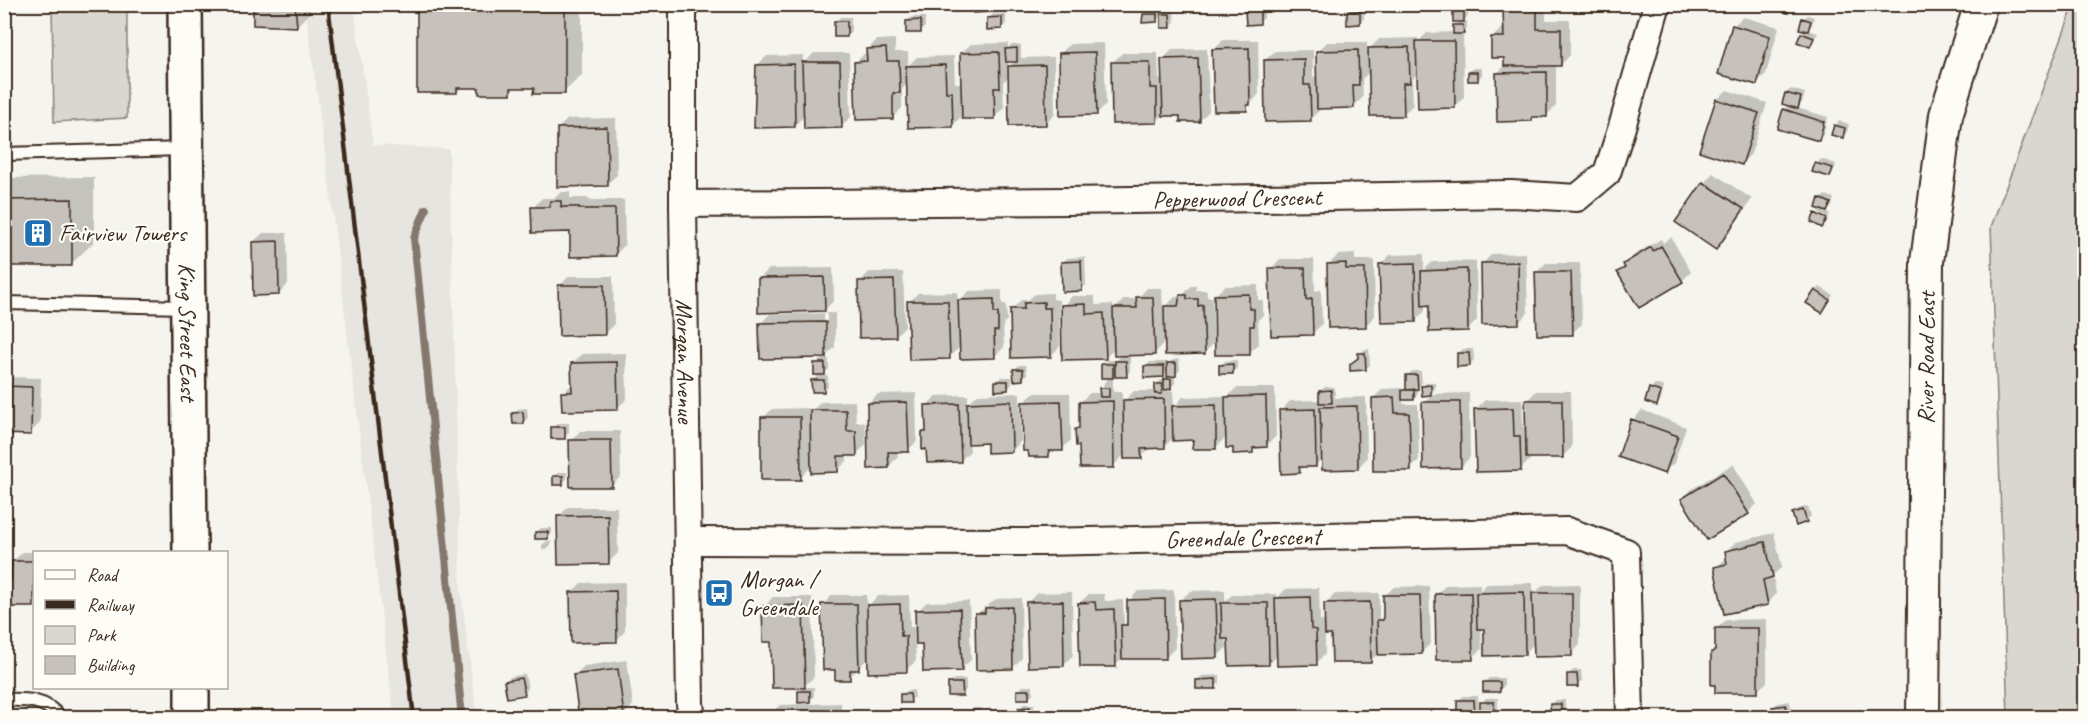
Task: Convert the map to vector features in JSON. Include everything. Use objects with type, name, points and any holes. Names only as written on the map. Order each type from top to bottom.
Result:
[{"type":"main road","name":"King Street East","points":[[185,4],[190,551]]},
{"type":"main road","points":[[192,689],[192,717]]},
{"type":"street","name":"Morgan Avenue","points":[[682,4],[682,204],[692,717]]},
{"type":"street","name":"Pepperwood Crescent","points":[[682,204],[1511,194],[1577,198],[1607,173],[1657,4]]},
{"type":"street","name":"River Road East","points":[[1923,717],[1927,262],[1946,115],[1981,4]]},
{"type":"street","name":"Greendale Crescent","points":[[689,541],[1041,542],[1567,531],[1626,552],[1630,717]]},
{"type":"lane","points":[[4,154],[186,149]]},
{"type":"lane","points":[[4,303],[188,307]]},
{"type":"lane","points":[[4,700],[35,701],[46,705],[60,717]]},
{"type":"shaded area","points":[[305,5],[354,5],[373,145],[449,149],[461,591],[477,717],[394,717]]},
{"type":"green space","points":[[52,5],[127,5],[127,118],[54,122]]},
{"type":"green space","points":[[2074,5],[2084,5],[2084,717],[2008,717],[1991,227]]},
{"type":"building","points":[[253,4],[295,4],[297,27],[253,25]]},
{"type":"building","points":[[417,4],[565,4],[565,94],[533,94],[534,88],[511,88],[511,94],[479,94],[479,88],[457,88],[457,93],[417,93]]},
{"type":"building","points":[[972,4],[987,4],[987,12],[973,13]]},
{"type":"building","points":[[1075,4],[1089,4],[1089,10],[1075,10]]},
{"type":"building","points":[[1757,4],[1791,4],[1788,13]]},
{"type":"building","points":[[1453,9],[1464,9],[1464,22],[1453,22]]},
{"type":"building","points":[[1537,9],[1537,29],[1561,29],[1561,66],[1504,66],[1504,58],[1491,58],[1491,37],[1504,37],[1503,10]]},
{"type":"building","points":[[1245,10],[1260,10],[1260,24],[1246,25]]},
{"type":"building","points":[[1347,11],[1360,11],[1360,24],[1347,25]]},
{"type":"building","points":[[1143,14],[1157,14],[1157,22],[1142,23]]},
{"type":"building","points":[[1161,14],[1170,14],[1171,28],[1161,28]]},
{"type":"building","points":[[1002,17],[1002,29],[987,30],[987,18]]},
{"type":"building","points":[[1802,18],[1811,21],[1808,31],[1799,29]]},
{"type":"building","points":[[921,20],[921,33],[906,33],[906,21]]},
{"type":"building","points":[[834,21],[847,21],[847,37],[834,37]]},
{"type":"building","points":[[1453,25],[1463,25],[1464,34],[1453,34]]},
{"type":"building","points":[[1732,25],[1770,36],[1757,85],[1718,74]]},
{"type":"building","points":[[1801,33],[1814,38],[1810,47],[1797,42]]},
{"type":"building","points":[[1416,41],[1454,41],[1455,108],[1418,109]]},
{"type":"building","points":[[1409,47],[1410,83],[1403,83],[1404,116],[1370,116],[1368,48]]},
{"type":"building","points":[[886,48],[887,61],[899,61],[900,93],[893,93],[893,119],[856,120],[854,62],[867,61],[866,49]]},
{"type":"building","points":[[1017,48],[1017,62],[1006,62],[1005,49]]},
{"type":"building","points":[[1249,48],[1250,105],[1247,105],[1247,111],[1214,111],[1212,49]]},
{"type":"building","points":[[1358,50],[1359,85],[1353,85],[1354,108],[1317,109],[1316,51]]},
{"type":"building","points":[[999,52],[1000,88],[994,88],[995,119],[962,119],[960,53]]},
{"type":"building","points":[[1095,52],[1097,115],[1060,116],[1059,53]]},
{"type":"building","points":[[1198,58],[1200,122],[1180,122],[1180,116],[1163,116],[1161,59]]},
{"type":"building","points":[[1304,59],[1304,85],[1310,85],[1311,121],[1265,122],[1264,60]]},
{"type":"building","points":[[802,62],[840,62],[842,128],[804,129]]},
{"type":"building","points":[[1111,62],[1150,62],[1150,88],[1157,88],[1157,123],[1112,124]]},
{"type":"building","points":[[794,64],[795,127],[754,128],[756,65]]},
{"type":"building","points":[[945,65],[946,92],[952,92],[953,127],[908,128],[906,66]]},
{"type":"building","points":[[1045,65],[1046,125],[1009,126],[1008,66]]},
{"type":"building","points":[[1468,72],[1478,72],[1478,81],[1468,81]]},
{"type":"building","points":[[1547,72],[1547,117],[1532,117],[1532,121],[1497,122],[1496,73]]},
{"type":"building","points":[[1785,93],[1801,97],[1798,109],[1782,104]]},
{"type":"building","points":[[1716,99],[1759,113],[1742,165],[1699,151]]},
{"type":"building","points":[[1783,109],[1824,122],[1819,141],[1777,129]]},
{"type":"building","points":[[1834,125],[1845,128],[1843,138],[1831,135]]},
{"type":"building","points":[[607,127],[608,186],[557,187],[557,128]]},
{"type":"building","points":[[1815,163],[1833,168],[1830,177],[1812,172]]},
{"type":"building","points":[[1703,182],[1744,209],[1716,250],[1675,222]]},
{"type":"building","points":[[1819,198],[1831,203],[1827,212],[1816,208]]},
{"type":"building","name":"Fairview Towers","points":[[72,199],[72,266],[4,266],[4,200]]},
{"type":"building","points":[[550,201],[561,201],[561,207],[615,209],[616,256],[570,257],[570,232],[532,233],[531,207],[550,207]]},
{"type":"building","points":[[1815,213],[1827,219],[1822,228],[1811,222]]},
{"type":"building","points":[[278,241],[279,295],[253,296],[252,242]]},
{"type":"building","points":[[1661,246],[1683,282],[1639,308],[1617,272],[1625,268],[1623,264],[1651,247],[1653,251]]},
{"type":"building","points":[[1081,261],[1082,291],[1062,292],[1061,262]]},
{"type":"building","points":[[1518,262],[1519,324],[1482,325],[1481,263]]},
{"type":"building","points":[[1346,263],[1346,269],[1365,269],[1366,327],[1328,328],[1327,264]]},
{"type":"building","points":[[1415,263],[1416,322],[1381,323],[1379,264]]},
{"type":"building","points":[[1269,268],[1305,268],[1306,300],[1312,299],[1313,335],[1271,336]]},
{"type":"building","points":[[1467,269],[1468,331],[1429,332],[1429,305],[1422,306],[1421,271]]},
{"type":"building","points":[[1535,272],[1571,272],[1573,335],[1537,335]]},
{"type":"building","points":[[824,277],[825,311],[758,313],[758,278]]},
{"type":"building","points":[[894,280],[896,337],[859,338],[858,281]]},
{"type":"building","points":[[558,285],[604,285],[605,335],[559,336]]},
{"type":"building","points":[[1815,290],[1830,300],[1822,313],[1806,303]]},
{"type":"building","points":[[1249,294],[1249,309],[1254,309],[1254,326],[1250,326],[1250,355],[1215,355],[1214,295]]},
{"type":"building","points":[[1180,295],[1187,295],[1187,299],[1198,299],[1198,306],[1203,305],[1205,354],[1165,355],[1164,306],[1178,306]]},
{"type":"building","points":[[1136,297],[1153,297],[1155,355],[1114,356],[1113,308],[1137,308]]},
{"type":"building","points":[[994,299],[994,313],[998,313],[998,331],[994,331],[995,358],[960,359],[958,300]]},
{"type":"building","points":[[907,301],[948,301],[950,359],[909,360]]},
{"type":"building","points":[[1044,302],[1044,308],[1050,308],[1051,357],[1011,358],[1010,309],[1024,309],[1024,303]]},
{"type":"building","points":[[1086,304],[1086,314],[1104,313],[1106,359],[1062,360],[1061,305]]},
{"type":"building","points":[[826,322],[826,358],[760,359],[759,323]]},
{"type":"building","points":[[1358,353],[1365,353],[1366,370],[1350,371],[1350,364],[1358,358]]},
{"type":"building","points":[[1457,353],[1469,353],[1470,366],[1457,367]]},
{"type":"building","points":[[1115,361],[1126,361],[1127,377],[1115,377]]},
{"type":"building","points":[[617,362],[618,410],[562,411],[561,392],[572,392],[571,363]]},
{"type":"building","points":[[814,363],[825,363],[825,375],[814,375]]},
{"type":"building","points":[[1167,363],[1176,363],[1176,376],[1167,377]]},
{"type":"building","points":[[1101,364],[1113,364],[1113,378],[1101,378]]},
{"type":"building","points":[[1233,364],[1233,374],[1219,374],[1219,365]]},
{"type":"building","points":[[1144,366],[1164,366],[1164,377],[1144,378]]},
{"type":"building","points":[[1013,369],[1023,369],[1023,380],[1014,381]]},
{"type":"building","points":[[1406,375],[1417,375],[1418,389],[1406,390]]},
{"type":"building","points":[[1164,379],[1171,379],[1171,389],[1164,390]]},
{"type":"building","points":[[811,380],[824,380],[824,392],[812,392]]},
{"type":"building","points":[[995,381],[1008,381],[1008,390],[995,391]]},
{"type":"building","points":[[1155,384],[1162,384],[1162,394],[1155,394]]},
{"type":"building","points":[[1431,385],[1431,395],[1422,396],[1421,386]]},
{"type":"building","points":[[4,386],[32,387],[31,435],[4,434]]},
{"type":"building","points":[[1099,388],[1109,388],[1109,397],[1100,397]]},
{"type":"building","points":[[1649,388],[1661,392],[1657,406],[1645,402]]},
{"type":"building","points":[[1331,390],[1332,403],[1319,403],[1319,391]]},
{"type":"building","points":[[1402,390],[1414,390],[1414,400],[1402,400]]},
{"type":"building","points":[[1266,396],[1267,447],[1253,448],[1253,453],[1233,454],[1233,448],[1226,448],[1225,397]]},
{"type":"building","points":[[1394,397],[1395,413],[1409,413],[1411,471],[1373,471],[1372,398]]},
{"type":"building","points":[[1164,399],[1165,448],[1141,449],[1142,459],[1124,459],[1123,400]]},
{"type":"building","points":[[1525,400],[1562,400],[1563,458],[1526,458]]},
{"type":"building","points":[[1011,401],[1012,452],[987,453],[987,443],[968,444],[967,403]]},
{"type":"building","points":[[1061,401],[1063,451],[1049,451],[1049,457],[1029,457],[1028,451],[1023,451],[1022,402]]},
{"type":"building","points":[[1113,401],[1114,468],[1080,468],[1079,446],[1076,446],[1075,429],[1079,428],[1079,402]]},
{"type":"building","points":[[907,402],[909,452],[888,452],[889,468],[868,469],[867,403]]},
{"type":"building","points":[[1422,402],[1460,402],[1461,468],[1423,469]]},
{"type":"building","points":[[959,404],[961,462],[927,463],[926,449],[922,450],[922,432],[926,432],[925,405]]},
{"type":"building","points":[[1216,405],[1216,449],[1192,449],[1193,440],[1173,441],[1172,406]]},
{"type":"building","points":[[1357,406],[1358,469],[1322,470],[1320,407]]},
{"type":"building","points":[[1513,408],[1514,436],[1520,436],[1521,471],[1476,472],[1474,409]]},
{"type":"building","points":[[1315,409],[1316,467],[1299,467],[1300,473],[1281,474],[1279,410]]},
{"type":"building","points":[[810,410],[846,410],[847,431],[856,431],[857,456],[838,456],[838,472],[811,473]]},
{"type":"building","points":[[523,412],[524,424],[513,424],[512,413]]},
{"type":"building","points":[[761,417],[800,417],[801,480],[761,480]]},
{"type":"building","points":[[1631,419],[1678,436],[1665,474],[1618,457]]},
{"type":"building","points":[[551,427],[565,427],[565,439],[551,439]]},
{"type":"building","points":[[569,440],[611,440],[612,487],[570,487]]},
{"type":"building","points":[[1723,473],[1749,514],[1707,540],[1681,499]]},
{"type":"building","points":[[553,476],[563,476],[563,485],[553,485]]},
{"type":"building","points":[[1803,510],[1807,522],[1796,526],[1792,513]]},
{"type":"building","points":[[608,515],[609,564],[558,565],[557,516]]},
{"type":"building","points":[[535,532],[548,532],[548,539],[535,539]]},
{"type":"building","points":[[1765,542],[1773,577],[1763,580],[1768,605],[1724,614],[1714,567],[1727,564],[1725,551]]},
{"type":"building","points":[[12,561],[33,561],[33,607],[10,607],[10,593],[4,593],[4,581],[11,581]]},
{"type":"building","points":[[616,591],[617,642],[571,643],[570,592]]},
{"type":"building","points":[[1524,592],[1525,655],[1484,656],[1484,629],[1477,629],[1476,593]]},
{"type":"building","points":[[1471,593],[1473,660],[1436,660],[1435,594]]},
{"type":"building","points":[[1532,593],[1572,593],[1572,656],[1534,657]]},
{"type":"building","points":[[1383,595],[1420,595],[1422,654],[1378,655],[1377,620],[1383,620]]},
{"type":"building","points":[[1310,597],[1311,629],[1316,630],[1317,665],[1277,666],[1275,598]]},
{"type":"building","points":[[1165,599],[1166,659],[1122,659],[1121,625],[1127,625],[1127,600]]},
{"type":"building","points":[[1216,599],[1218,658],[1181,659],[1179,600]]},
{"type":"building","points":[[1063,601],[1064,666],[1028,667],[1026,602]]},
{"type":"building","points":[[1095,602],[1096,610],[1114,609],[1116,667],[1080,667],[1078,603]]},
{"type":"building","points":[[1370,602],[1371,663],[1332,663],[1331,635],[1325,635],[1324,603]]},
{"type":"building","points":[[1221,603],[1268,603],[1269,665],[1229,666],[1228,639],[1222,639]]},
{"type":"building","points":[[821,604],[857,604],[859,670],[850,670],[850,680],[835,680],[835,670],[823,670]]},
{"type":"building","points":[[900,604],[901,636],[906,636],[907,672],[868,673],[867,605]]},
{"type":"building","points":[[803,605],[805,688],[772,688],[771,642],[763,642],[762,606]]},
{"type":"building","points":[[1012,607],[1013,669],[976,670],[975,613],[985,613],[985,608]]},
{"type":"building","points":[[960,609],[962,671],[923,672],[922,644],[916,644],[915,610]]},
{"type":"building","points":[[1715,628],[1758,628],[1758,693],[1715,693],[1715,685],[1711,685],[1711,652],[1715,651]]},
{"type":"building","points":[[618,669],[624,716],[579,718],[573,675]]},
{"type":"building","points":[[1567,674],[1577,674],[1578,687],[1567,687]]},
{"type":"building","points":[[521,678],[525,695],[507,698],[504,681]]},
{"type":"building","points":[[1216,679],[1216,689],[1196,689],[1196,680]]},
{"type":"building","points":[[1483,682],[1500,682],[1500,692],[1483,692]]},
{"type":"building","points":[[948,683],[962,683],[963,696],[948,696]]},
{"type":"building","points":[[1017,690],[1029,690],[1029,699],[1017,699]]},
{"type":"building","points":[[798,691],[810,691],[810,702],[798,703]]},
{"type":"building","points":[[900,694],[910,694],[911,703],[900,703]]},
{"type":"building","points":[[1457,700],[1474,700],[1475,718],[1457,718]]},
{"type":"building","points":[[1480,702],[1494,702],[1494,717],[1480,717]]},
{"type":"building","points":[[1550,704],[1561,704],[1561,718],[1550,718]]},
{"type":"building","points":[[1786,705],[1787,717],[1773,718],[1772,707]]},
{"type":"building","points":[[1030,707],[1030,718],[1018,718],[1018,708]]},
{"type":"building","points":[[832,712],[832,718],[769,718],[769,713]]},
{"type":"waterway","points":[[426,209],[414,238],[462,718]]},
{"type":"railway","points":[[328,4],[414,718]]},
{"type":"place","name":"Fairview Towers","points":[[38,233]]},
{"type":"place","name":"Morgan / Greendale","points":[[719,593]]}]
